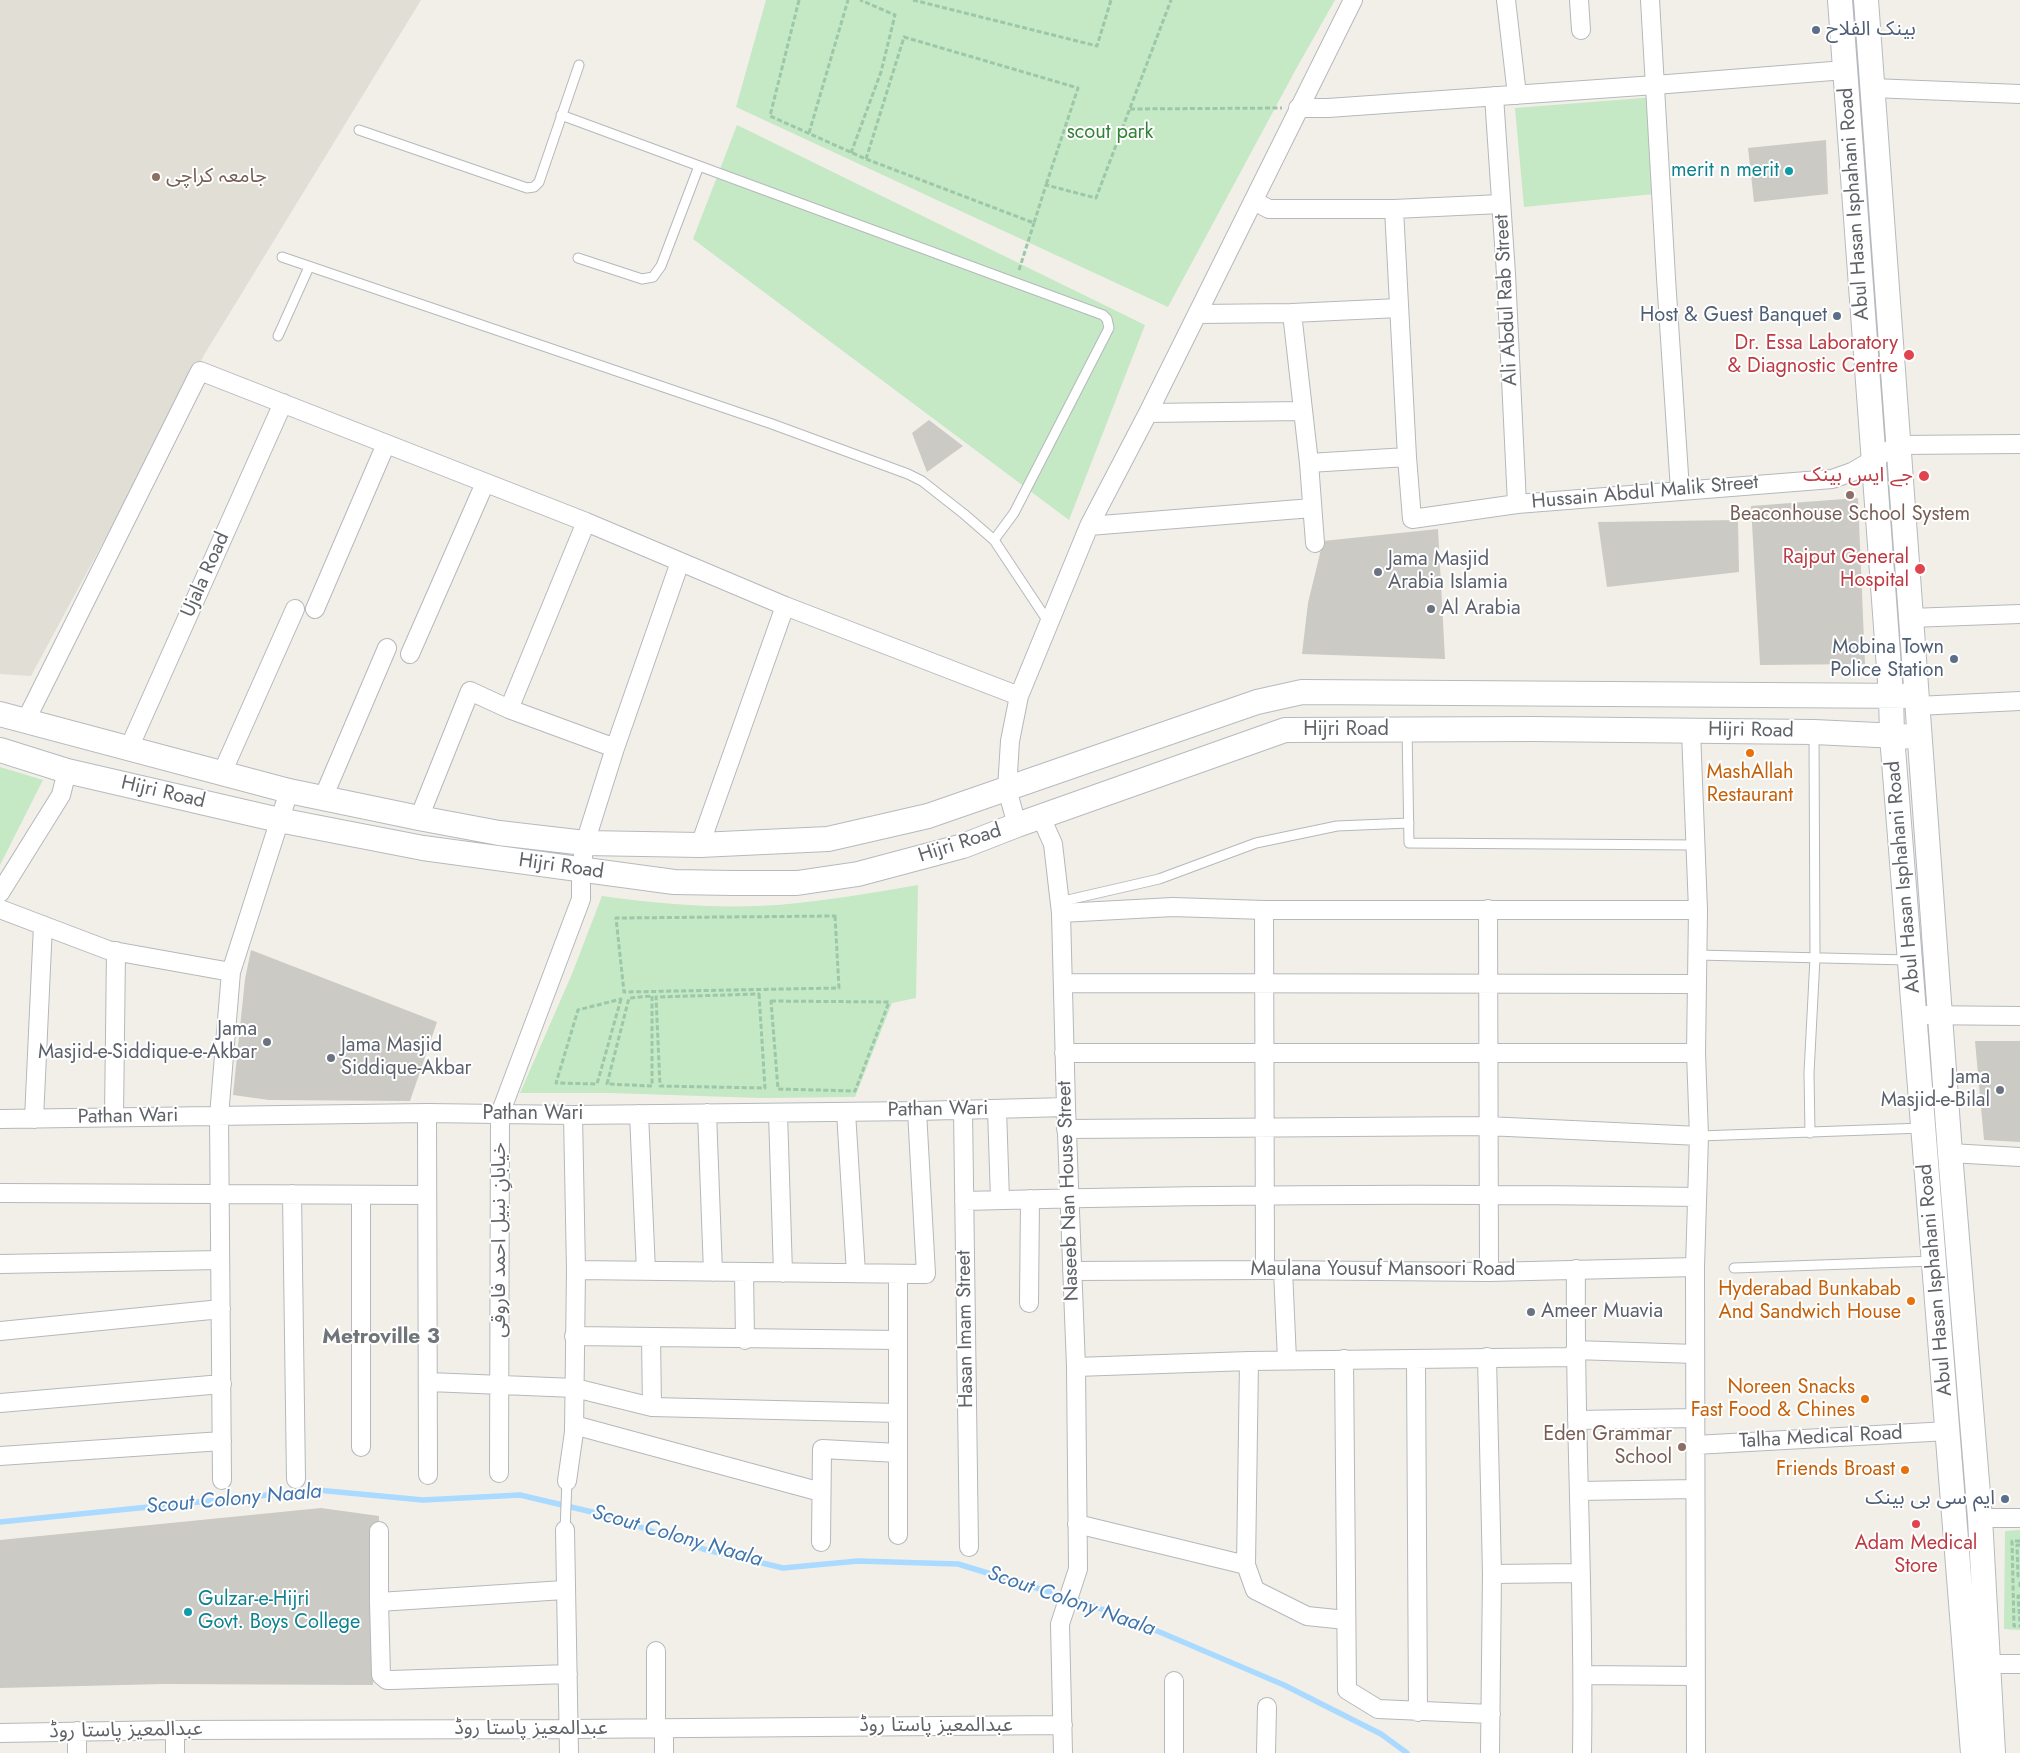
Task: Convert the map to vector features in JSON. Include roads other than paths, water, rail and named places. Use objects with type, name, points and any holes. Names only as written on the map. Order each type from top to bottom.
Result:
[{"type":"main road","name":"Abul Hasan Isphahani Road","points":[[1840,0],[1891,695],[1892,736],[1973,1753]]},
{"type":"main road","name":"Abul Hasan Isphahani Road","points":[[1866,0],[1950,1152],[1980,1518],[1993,1753]]},
{"type":"main road","points":[[1869,410],[1895,408]]},
{"type":"main road","name":"Hijri Road","points":[[0,714],[289,791],[419,818],[500,833],[585,843],[700,846],[828,839],[928,816],[1248,705],[1302,692],[1891,695],[1917,701]]},
{"type":"main road","points":[[60,729],[67,771]]},
{"type":"main road","name":"Hijri Road","points":[[0,750],[67,771],[279,820],[422,848],[674,882],[797,883],[858,874],[964,846],[1017,825],[1285,730],[1814,732],[1919,737]]},
{"type":"main road","points":[[67,771],[96,739]]},
{"type":"street","points":[[1017,825],[1007,789],[1010,741],[1019,696],[1089,526],[1148,413],[1353,0]]},
{"type":"street","points":[[1506,0],[1517,95]]},
{"type":"street","points":[[1580,0],[1582,30]]},
{"type":"street","points":[[1650,0],[1680,490]]},
{"type":"street","points":[[1298,108],[1328,108],[1517,95],[1845,70]]},
{"type":"street","points":[[1872,88],[2020,94]]},
{"type":"street","name":"Ali Abdul Rab Street","points":[[1494,96],[1506,274],[1517,504]]},
{"type":"street","points":[[1254,201],[1269,208],[1394,209],[1501,204]]},
{"type":"street","points":[[1309,463],[1407,457],[1394,209]]},
{"type":"street","points":[[1197,314],[1292,314],[1399,308]]},
{"type":"street","points":[[1292,314],[1309,463],[1315,543]]},
{"type":"street","points":[[26,720],[200,370],[586,522],[786,606],[1019,696]]},
{"type":"street","name":"Ujala Road","points":[[129,748],[283,403]]},
{"type":"street","points":[[1148,413],[1303,411]]},
{"type":"street","points":[[315,609],[386,444]]},
{"type":"street","points":[[1898,445],[2020,444]]},
{"type":"street","name":"Hussain Abdul Malik Street","points":[[1407,457],[1412,520],[1517,504],[1832,479],[1852,472],[1898,445]]},
{"type":"street","points":[[410,654],[486,482]]},
{"type":"street","points":[[1089,526],[1312,508]]},
{"type":"street","points":[[509,709],[586,522]]},
{"type":"street","name":"خیابانِ نبیل احمد فاروقی","points":[[498,1474],[500,1386],[500,1114],[581,899],[581,870],[585,843],[615,748],[680,562]]},
{"type":"street","points":[[700,846],[786,606]]},
{"type":"street","points":[[222,773],[295,610]]},
{"type":"street","points":[[1910,618],[2020,614]]},
{"type":"street","points":[[323,798],[387,648]]},
{"type":"street","points":[[419,818],[470,691],[509,709],[615,748]]},
{"type":"street","points":[[1917,701],[2020,701]]},
{"type":"street","points":[[1691,731],[1698,910],[1696,1053],[1699,1136],[1695,1267],[1696,1753]]},
{"type":"street","points":[[0,893],[61,794],[67,771]]},
{"type":"street","points":[[222,1480],[219,1116],[231,972],[289,791]]},
{"type":"street","name":"Naseeb Nan House Street","points":[[1041,817],[1053,844],[1060,908],[1066,1129],[1076,1366],[1078,1569],[1060,1624],[1063,1753]]},
{"type":"street","points":[[0,908],[116,951],[231,972]]},
{"type":"street","points":[[1060,908],[1698,910]]},
{"type":"street","points":[[1488,909],[1487,1126],[1489,1272]]},
{"type":"street","points":[[1264,910],[1265,1270]]},
{"type":"street","points":[[34,1119],[43,925]]},
{"type":"street","points":[[114,1117],[116,951]]},
{"type":"street","points":[[1063,983],[1696,984]]},
{"type":"street","points":[[1915,1015],[2020,1016]]},
{"type":"street","points":[[1064,1053],[1696,1053]]},
{"type":"street","name":"Pathan Wari","points":[[0,1119],[427,1113],[573,1115],[778,1113],[1066,1107]]},
{"type":"street","points":[[996,1109],[1000,1200]]},
{"type":"street","name":"Hasan Imam Street","points":[[963,1110],[969,1547]]},
{"type":"street","points":[[576,1270],[926,1274],[918,1111]]},
{"type":"street","points":[[846,1112],[856,1273]]},
{"type":"street","points":[[427,1113],[428,1475]]},
{"type":"street","points":[[707,1113],[713,1272]]},
{"type":"street","points":[[778,1113],[783,1273]]},
{"type":"street","points":[[639,1114],[646,1271]]},
{"type":"street","points":[[567,1481],[574,1425],[575,1388],[576,1270],[573,1115]]},
{"type":"street","points":[[1066,1129],[1487,1126],[1699,1136]]},
{"type":"street","points":[[1950,1152],[2020,1157]]},
{"type":"street","points":[[0,1193],[427,1195]]},
{"type":"street","points":[[292,1194],[296,1479]]},
{"type":"street","points":[[964,1201],[1069,1198],[1488,1194],[1697,1197]]},
{"type":"street","points":[[361,1195],[361,1447]]},
{"type":"street","points":[[1029,1303],[1030,1199]]},
{"type":"street","points":[[0,1264],[220,1260]]},
{"type":"street","name":"Maulana Yousuf Mansoori Road","points":[[1072,1271],[1284,1270],[1489,1272],[1695,1267]]},
{"type":"street","points":[[1576,1269],[1575,1353],[1584,1675],[1582,1753]]},
{"type":"street","points":[[1284,1270],[1287,1360]]},
{"type":"street","points":[[744,1272],[745,1340]]},
{"type":"street","points":[[898,1274],[898,1535]]},
{"type":"street","points":[[0,1331],[221,1309]]},
{"type":"street","points":[[574,1336],[745,1340],[898,1340]]},
{"type":"street","points":[[651,1338],[652,1407]]},
{"type":"street","points":[[1076,1366],[1250,1360],[1487,1358],[1575,1353],[1695,1354]]},
{"type":"street","points":[[1416,1358],[1418,1712]]},
{"type":"street","points":[[1487,1358],[1492,1574],[1490,1753]]},
{"type":"street","points":[[1344,1359],[1347,1690],[1378,1709],[1491,1714]]},
{"type":"street","points":[[1250,1360],[1246,1565],[1255,1590],[1307,1616],[1346,1620]]},
{"type":"street","points":[[429,1382],[575,1388],[652,1407],[898,1413]]},
{"type":"street","points":[[0,1403],[222,1384]]},
{"type":"street","points":[[1577,1420],[1695,1418]]},
{"type":"street","points":[[574,1425],[821,1492]]},
{"type":"street","name":"Talha Medical Road","points":[[1695,1446],[1948,1432]]},
{"type":"street","points":[[0,1456],[222,1441]]},
{"type":"street","points":[[821,1542],[822,1449],[898,1454]]},
{"type":"street","points":[[1579,1491],[1695,1489]]},
{"type":"street","points":[[1980,1518],[2020,1518]]},
{"type":"street","points":[[1077,1524],[1246,1565]]},
{"type":"street","points":[[565,1530],[564,1590],[569,1753]]},
{"type":"street","points":[[379,1531],[381,1675],[387,1680],[568,1674]]},
{"type":"street","points":[[1492,1574],[1581,1573]]},
{"type":"street","points":[[379,1602],[564,1590]]},
{"type":"street","points":[[656,1651],[660,1728],[664,1753]]},
{"type":"street","points":[[1988,1664],[2020,1664]]},
{"type":"street","points":[[1584,1675],[1696,1676]]},
{"type":"street","points":[[1174,1681],[1174,1753]]},
{"type":"street","points":[[1266,1753],[1267,1707]]},
{"type":"street","name":"عبدالمعیز پاستا روڈ","points":[[0,1733],[175,1730],[1063,1726]]},
{"type":"street","points":[[175,1730],[175,1753]]},
{"type":"street","points":[[77,1731],[77,1753]]},
{"type":"lane","points":[[359,130],[527,188],[534,187],[539,182],[579,65]]},
{"type":"lane","points":[[561,115],[1103,315],[1107,319],[1109,328],[1014,513],[994,540]]},
{"type":"lane","points":[[578,258],[642,279],[653,277],[661,266],[699,166]]},
{"type":"lane","points":[[282,258],[772,424],[908,474],[922,481],[994,540],[1049,623]]},
{"type":"lane","points":[[278,336],[309,267]]},
{"type":"lane","points":[[1407,729],[1409,843],[1695,845]]},
{"type":"lane","points":[[1810,1133],[1809,1072],[1815,958],[1814,732]]},
{"type":"lane","points":[[1060,908],[1158,879],[1256,843],[1337,826],[1409,823]]},
{"type":"lane","points":[[1697,955],[1911,960]]},
{"type":"lane","points":[[1699,1136],[1924,1128]]},
{"type":"lane","points":[[1734,1268],[1934,1261]]},
{"type":"lane","points":[[565,1530],[567,1481]]},
{"type":"waterway","name":"Scout Colony Naala","points":[[0,1522],[317,1490],[423,1500],[520,1495],[609,1516],[703,1549],[783,1568],[858,1561],[958,1564],[1086,1603],[1162,1633],[1284,1685],[1381,1734],[1407,1753]]},
{"type":"place","name":"بینک الفلاح","points":[[1816,30]]},
{"type":"place","name":"merit n merit","points":[[1789,171]]},
{"type":"place","name":"جامعہ کراچی","points":[[156,177]]},
{"type":"place","name":"Host & Guest Banquet","points":[[1837,316]]},
{"type":"place","name":"Dr. Essa Laboratory & Diagnostic Centre","points":[[1909,355]]},
{"type":"place","name":"جے ایس بینک","points":[[1924,476]]},
{"type":"place","name":"Beaconhouse School System","points":[[1850,495]]},
{"type":"place","name":"Rajput General Hospital","points":[[1920,569]]},
{"type":"place","name":"Jama Masjid Arabia Islamia","points":[[1378,572]]},
{"type":"place","name":"Al Arabia","points":[[1431,609]]},
{"type":"place","name":"Mobina Town Police Station","points":[[1954,659]]},
{"type":"place","name":"MashAllah Restaurant","points":[[1750,753]]},
{"type":"place","name":"Jama Masjid-e-Siddique-e-Akbar","points":[[267,1042]]},
{"type":"place","name":"Jama Masjid Siddique-Akbar","points":[[331,1058]]},
{"type":"place","name":"Jama Masjid-e-Bilal","points":[[2000,1090]]},
{"type":"place","name":"Hyderabad Bunkabab And Sandwich House","points":[[1911,1301]]},
{"type":"place","name":"Ameer Muavia","points":[[1531,1312]]},
{"type":"place","name":"Noreen Snacks Fast Food & Chines","points":[[1865,1399]]},
{"type":"place","name":"Eden Grammar School","points":[[1682,1447]]},
{"type":"place","name":"Friends Broast","points":[[1905,1470]]},
{"type":"place","name":"ایم سی بی بینک","points":[[2005,1499]]},
{"type":"place","name":"Adam Medical Store","points":[[1916,1524]]},
{"type":"place","name":"Gulzar-e-Hijri Govt. Boys College","points":[[188,1612]]},
{"type":"district","name":"Metroville 3","points":[[381,1338]]},
{"type":"park label","name":"scout park","points":[[1110,133]]}]
